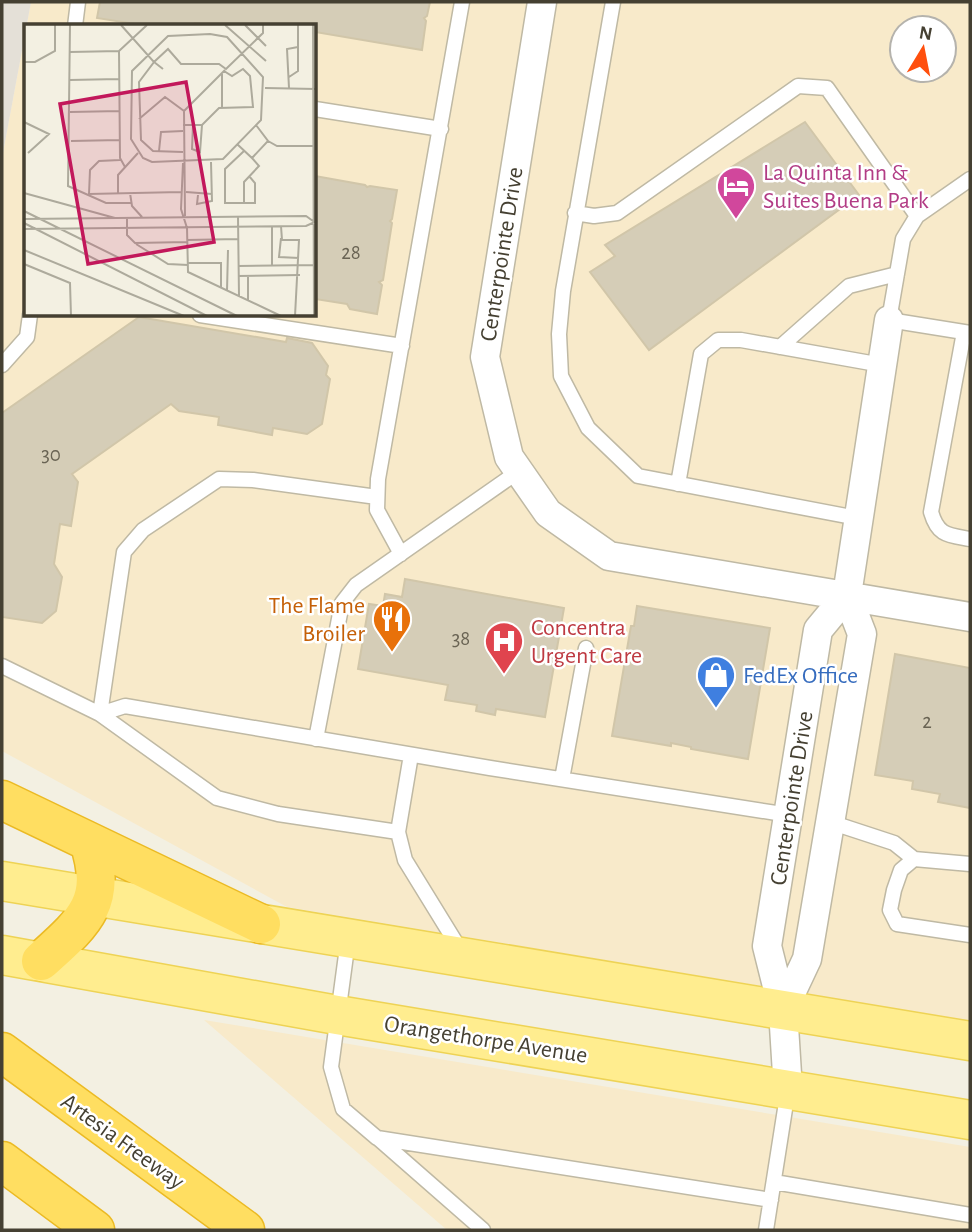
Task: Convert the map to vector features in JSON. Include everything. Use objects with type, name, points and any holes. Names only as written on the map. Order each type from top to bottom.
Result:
[{"type":"highway","points":[[2,800],[261,924]]},
{"type":"highway","points":[[41,961],[79,926],[94,897],[96,864],[89,842]]},
{"type":"highway","name":"Artesia Freeway","points":[[2,1052],[245,1230]]},
{"type":"highway","points":[[2,1161],[95,1230]]},
{"type":"main road","points":[[2,881],[970,1041]]},
{"type":"main road","name":"Orangethorpe Avenue","points":[[2,955],[337,1015],[970,1120]]},
{"type":"street","name":"Centerpointe Drive","points":[[542,2],[485,357],[509,457],[548,513],[609,555],[970,617]]},
{"type":"street","name":"Centerpointe Drive","points":[[783,1010],[807,959],[862,634],[847,595],[889,320]]},
{"type":"street","name":"Centerpointe Drive","points":[[788,1090],[783,1010],[767,946],[818,630],[847,595]]},
{"type":"lane","points":[[75,24],[78,2]]},
{"type":"lane","points":[[401,554],[376,510],[378,479],[462,2]]},
{"type":"lane","points":[[613,2],[593,125],[575,213],[559,334],[561,376],[588,428],[638,476],[857,518]]},
{"type":"lane","points":[[575,213],[594,216],[617,213],[798,86],[827,88],[917,216]]},
{"type":"lane","points":[[317,109],[441,129]]},
{"type":"lane","points":[[970,179],[917,216],[903,239],[889,320],[967,333],[931,512],[935,526],[946,534],[970,539]]},
{"type":"lane","points":[[780,347],[849,286],[897,274]]},
{"type":"lane","points":[[2,365],[27,337],[30,317]]},
{"type":"lane","points":[[214,317],[402,346]]},
{"type":"lane","points":[[678,484],[701,354],[718,340],[741,340],[882,365]]},
{"type":"lane","points":[[316,738],[342,603],[356,585],[519,471]]},
{"type":"lane","points":[[100,714],[124,552],[142,530],[219,479],[253,480],[377,497]]},
{"type":"lane","points":[[562,779],[586,648]]},
{"type":"lane","points":[[2,666],[100,714],[217,797],[278,814],[398,832]]},
{"type":"lane","points":[[100,714],[125,706],[789,815]]},
{"type":"lane","points":[[411,755],[398,832],[405,860],[466,958]]},
{"type":"lane","points":[[830,822],[894,843],[914,859],[970,864]]},
{"type":"lane","points":[[914,859],[901,870],[894,890],[890,910],[897,924],[970,935]]},
{"type":"lane","points":[[348,939],[331,1067],[343,1109],[482,1230]]},
{"type":"lane","points":[[766,1230],[788,1090]]},
{"type":"lane","points":[[377,1138],[771,1200]]},
{"type":"lane","points":[[774,1182],[970,1215]]},
{"type":"shaded area","points":[[2,2],[31,2],[27,24],[24,24],[24,40],[2,158]]},
{"type":"shaded area","points":[[31,2],[970,2],[970,1021],[287,907],[2,751],[2,158],[24,40],[24,317],[317,317],[317,24],[27,24]]},
{"type":"shaded area","points":[[204,1020],[970,1147],[970,1230],[447,1230]]},
{"type":"building","points":[[100,2],[430,2],[427,16],[424,18],[426,21],[422,50],[317,32],[317,24],[135,24],[97,18]]},
{"type":"building","name":"La Quinta Inn & Suites Buena Park","points":[[805,122],[859,195],[649,350],[590,272],[615,256],[605,245]]},
{"type":"building","points":[[317,176],[397,190],[390,221],[392,223],[383,280],[379,282],[382,285],[377,314],[350,309],[347,304],[317,299]]},
{"type":"building","points":[[139,317],[286,342],[287,338],[312,343],[328,366],[326,375],[330,379],[322,424],[307,434],[273,428],[272,435],[218,425],[219,417],[179,411],[171,404],[72,474],[78,482],[71,526],[60,524],[54,564],[62,577],[56,611],[42,623],[2,617],[2,413]]},
{"type":"building","points":[[405,579],[564,608],[545,717],[496,709],[495,715],[476,711],[477,705],[445,700],[448,685],[358,669],[369,604],[383,606],[385,594],[402,597]]},
{"type":"building","points":[[637,606],[770,628],[748,759],[671,743],[671,746],[612,736],[631,626],[634,626]]},
{"type":"building","points":[[895,654],[970,668],[970,808],[938,802],[940,794],[912,789],[913,781],[875,775]]},
{"type":"place","name":"La Quinta Inn & Suites Buena Park","points":[[736,220]]},
{"type":"place","name":"The Flame Broiler","points":[[392,653]]},
{"type":"place","name":"Concentra Urgent Care","points":[[504,675]]},
{"type":"place","name":"FedEx Office","points":[[716,709]]}]
